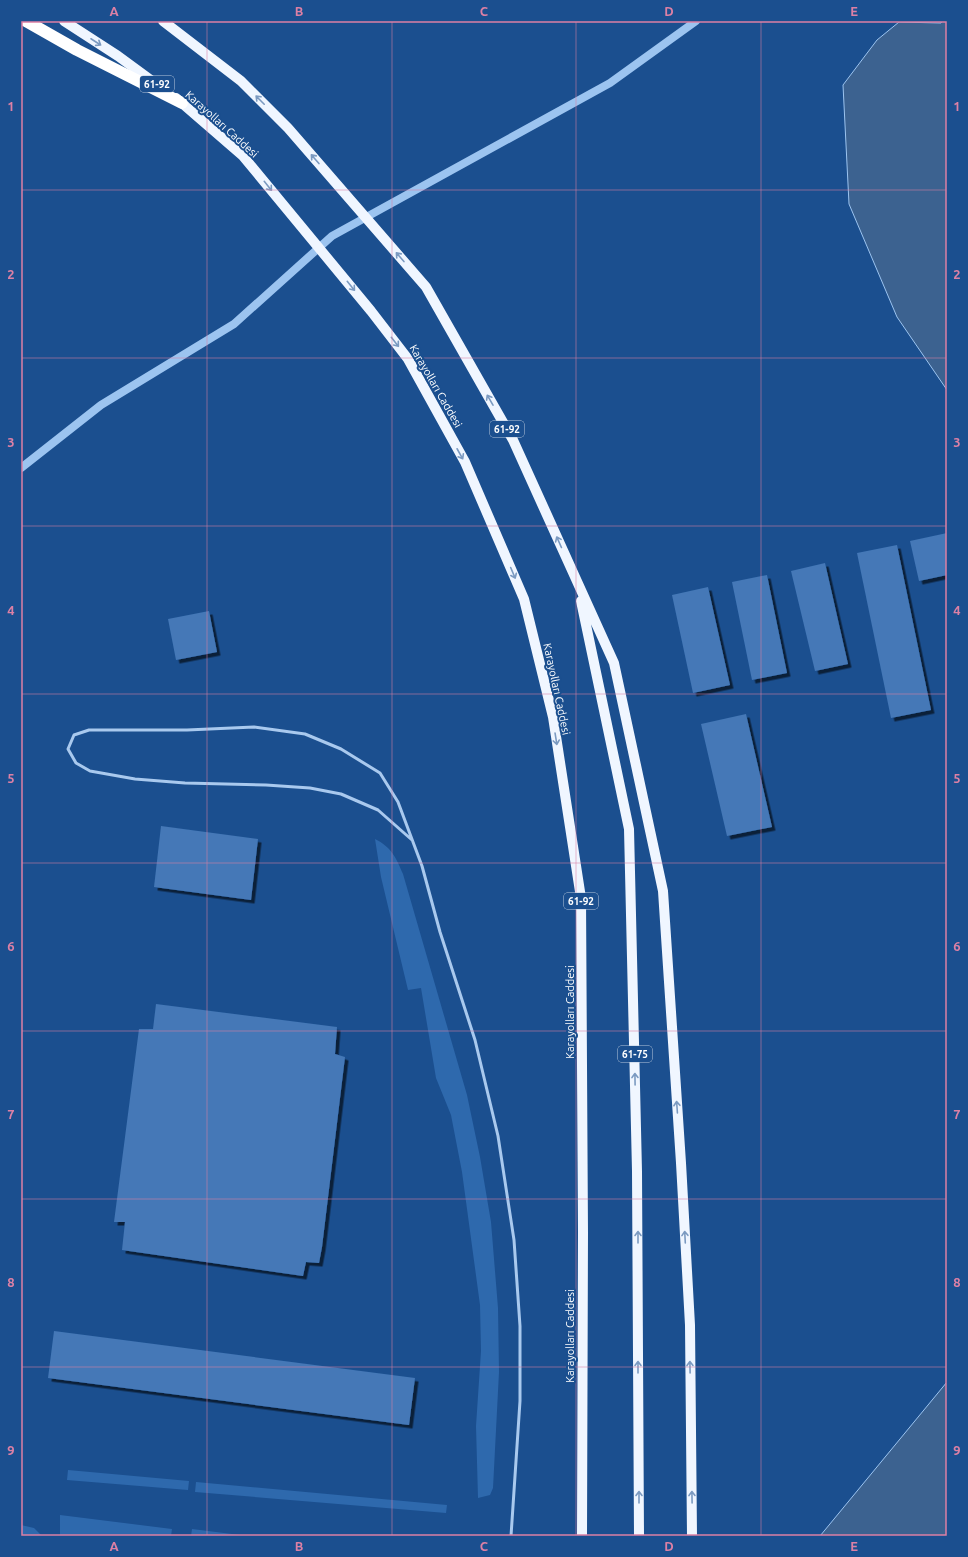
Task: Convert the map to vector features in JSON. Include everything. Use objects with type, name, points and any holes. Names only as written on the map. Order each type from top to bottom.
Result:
[{"type":"highway","points":[[26,21],[78,50],[182,103]]},
{"type":"main road","name":"Karayolları Caddesi","points":[[64,21],[118,56],[182,103],[244,156],[371,311],[408,359],[465,462],[524,599],[553,717],[581,898],[583,1232],[582,1536]]},
{"type":"main road","name":"61-92","points":[[163,21],[241,81],[288,128],[426,287],[513,440],[614,664],[663,891],[690,1325],[692,1536]]},
{"type":"main road","name":"61-75","points":[[575,578],[588,630],[629,829],[637,1171],[639,1536]]},
{"type":"lane","points":[[412,840],[378,810],[340,794],[310,788],[266,785],[185,783],[135,779],[90,771],[76,763],[68,749],[74,735],[89,730],[187,730],[254,727],[305,734],[341,749],[380,773],[398,802],[422,866],[440,932],[475,1040],[498,1136],[514,1240],[520,1326],[520,1401],[512,1536]]},
{"type":"shaded area","points":[[942,21],[947,21],[947,390],[897,317],[849,204],[843,85],[877,40],[899,22],[941,23]]},
{"type":"shaded area","points":[[375,839],[389,849],[398,862],[403,874],[467,1095],[480,1157],[491,1222],[498,1308],[499,1372],[493,1488],[490,1495],[478,1498],[476,1426],[481,1351],[480,1305],[462,1172],[451,1115],[436,1078],[421,988],[408,990],[381,877]]},
{"type":"shaded area","points":[[947,1382],[947,1536],[820,1536]]},
{"type":"shaded area","points":[[68,1470],[189,1481],[188,1490],[67,1480]]},
{"type":"shaded area","points":[[196,1482],[447,1505],[446,1513],[195,1492]]},
{"type":"shaded area","points":[[60,1515],[172,1529],[171,1536],[60,1536]]},
{"type":"shaded area","points":[[21,1525],[34,1528],[42,1536],[21,1536]]},
{"type":"shaded area","points":[[192,1529],[248,1536],[191,1536]]},
{"type":"building","points":[[947,533],[947,575],[919,581],[910,541]]},
{"type":"building","points":[[897,545],[931,710],[891,718],[857,553]]},
{"type":"building","points":[[825,563],[848,664],[815,671],[791,571]]},
{"type":"building","points":[[767,575],[787,673],[752,680],[732,582]]},
{"type":"building","points":[[708,587],[730,685],[693,693],[672,595]]},
{"type":"building","points":[[209,611],[217,652],[176,660],[168,619]]},
{"type":"building","points":[[746,714],[772,827],[727,836],[701,724]]},
{"type":"building","points":[[161,826],[258,839],[251,900],[154,887]]},
{"type":"building","points":[[156,1004],[337,1027],[335,1054],[345,1057],[322,1247],[319,1263],[306,1262],[303,1276],[122,1250],[125,1222],[114,1222],[139,1029],[153,1029]]},
{"type":"building","points":[[54,1331],[415,1378],[409,1425],[48,1378]]},
{"type":"waterway","points":[[21,468],[101,405],[234,324],[332,236],[610,83],[696,21]]}]
